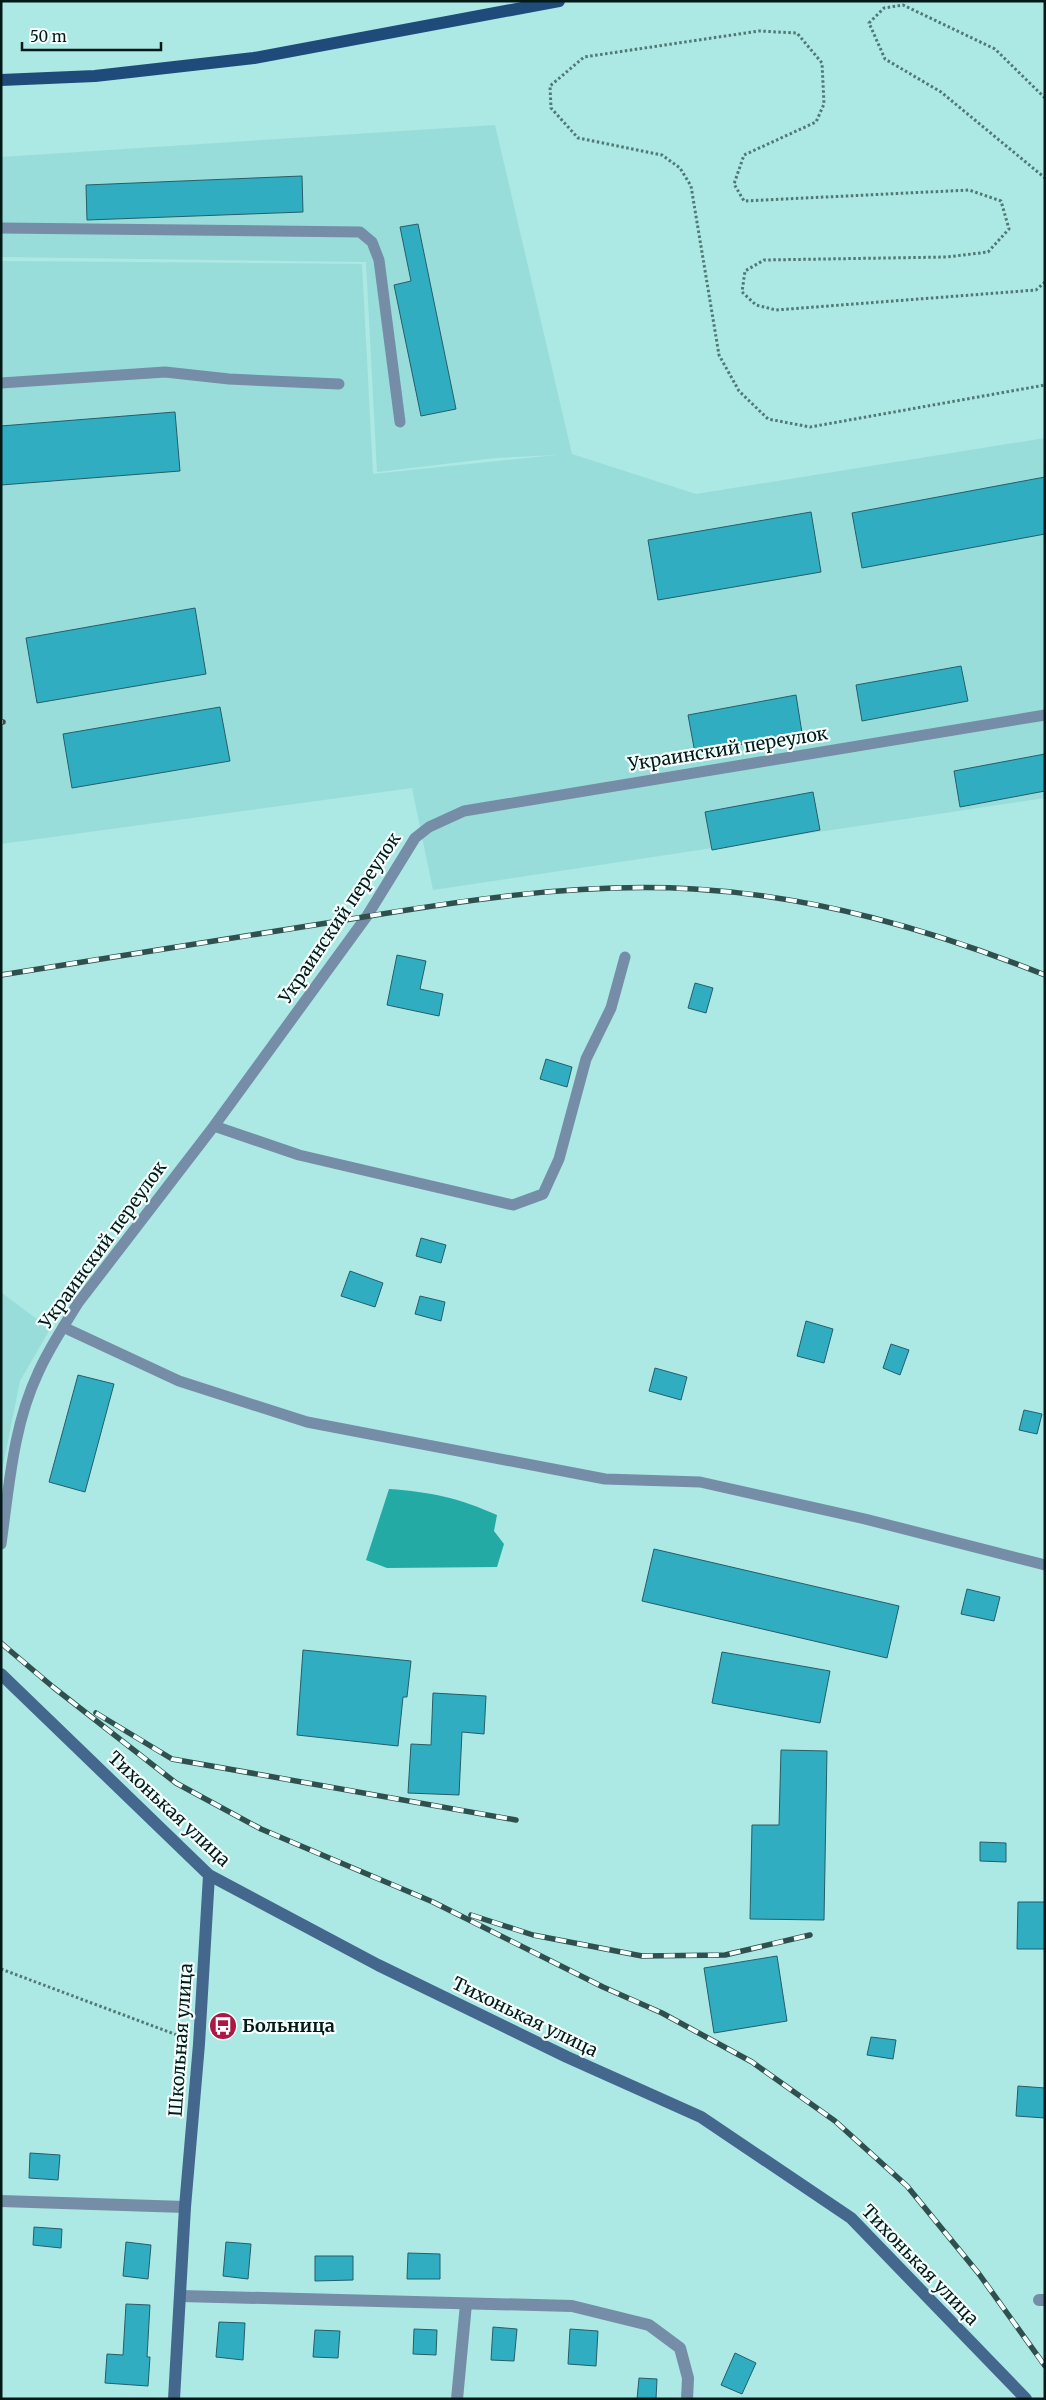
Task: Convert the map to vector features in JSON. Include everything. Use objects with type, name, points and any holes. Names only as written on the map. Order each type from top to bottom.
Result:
[{"type":"main road","points":[[1,80],[95,76],[254,58],[559,1]]},
{"type":"street","name":"Тихонькая улица","points":[[1,1674],[209,1874],[378,1965],[567,2057],[700,2117],[852,2218],[1026,2399]]},
{"type":"street","name":"Школьная улица","points":[[174,2399],[185,2207],[199,2044],[209,1874]]},
{"type":"street","points":[[1,2201],[185,2207]]},
{"type":"street","points":[[181,2296],[572,2306],[649,2325],[680,2348],[688,2378],[687,2399]]},
{"type":"street","points":[[457,2399],[466,2304]]},
{"type":"lane","points":[[1,228],[360,232],[372,242],[379,260],[400,422]]},
{"type":"lane","points":[[1,383],[165,372],[230,379],[339,384]]},
{"type":"lane","name":"Украинский переулок","points":[[1,1544],[11,1470],[27,1401],[37,1374],[63,1327],[78,1303],[214,1126],[366,916],[408,847],[422,832],[438,822],[464,811],[1045,715]]},
{"type":"lane","points":[[214,1126],[299,1155],[512,1205],[543,1194],[560,1159],[586,1060],[611,1008],[625,957]]},
{"type":"lane","points":[[63,1327],[179,1381],[307,1422],[605,1479],[700,1482],[865,1519],[1045,1565]]},
{"type":"path","points":[[1045,98],[995,49],[903,5],[884,8],[869,23],[885,59],[941,92],[1045,178]]},
{"type":"path","points":[[1045,282],[1036,290],[776,310],[756,305],[742,292],[745,271],[764,260],[963,255],[988,252],[1009,229],[1001,201],[969,190],[744,202],[734,184],[744,155],[816,122],[824,104],[822,63],[797,33],[759,32],[584,57],[550,86],[551,108],[578,138],[662,155],[680,168],[691,186],[720,355],[738,391],[768,419],[810,427],[1045,385]]},
{"type":"path","points":[[1,1969],[199,2044]]},
{"type":"shaded area","points":[[495,125],[572,454],[696,494],[1045,438],[1045,798],[433,890],[412,788],[1,844],[1,261],[362,264],[373,474],[557,455],[495,458],[377,472],[366,262],[1,257],[1,157]]},
{"type":"shaded area","points":[[2,1293],[50,1329],[20,1381],[1,1476]]},
{"type":"shaded area","points":[[389,1489],[444,1497],[470,1504],[497,1515],[494,1531],[504,1544],[497,1567],[387,1568],[366,1560]]},
{"type":"building","points":[[302,176],[303,212],[87,220],[86,185]]},
{"type":"building","points":[[418,224],[456,409],[421,416],[394,285],[411,281],[400,227]]},
{"type":"building","points":[[175,412],[180,471],[1,485],[1,426]]},
{"type":"building","points":[[1045,477],[1045,534],[862,568],[852,513]]},
{"type":"building","points":[[811,512],[821,572],[658,600],[648,540]]},
{"type":"building","points":[[195,608],[206,674],[37,703],[26,638]]},
{"type":"building","points":[[961,666],[968,701],[862,721],[856,685]]},
{"type":"building","points":[[796,695],[802,733],[695,753],[688,715]]},
{"type":"building","points":[[220,707],[230,761],[72,788],[63,734]]},
{"type":"building","points":[[1045,754],[1045,791],[960,807],[954,771]]},
{"type":"building","points":[[813,792],[820,830],[712,850],[705,812]]},
{"type":"building","points":[[397,955],[426,961],[420,989],[443,994],[439,1016],[387,1005]]},
{"type":"building","points":[[695,983],[713,988],[706,1013],[688,1008]]},
{"type":"building","points":[[546,1059],[572,1067],[567,1087],[540,1079]]},
{"type":"building","points":[[421,1238],[446,1245],[441,1263],[416,1256]]},
{"type":"building","points":[[350,1271],[383,1283],[375,1307],[341,1296]]},
{"type":"building","points":[[420,1296],[445,1302],[441,1321],[415,1314]]},
{"type":"building","points":[[806,1321],[833,1329],[824,1363],[797,1356]]},
{"type":"building","points":[[891,1344],[909,1350],[900,1375],[883,1368]]},
{"type":"building","points":[[655,1368],[687,1377],[681,1400],[649,1391]]},
{"type":"building","points":[[78,1375],[114,1384],[85,1492],[49,1482]]},
{"type":"building","points":[[1024,1410],[1042,1414],[1037,1434],[1019,1430]]},
{"type":"building","points":[[654,1549],[899,1606],[887,1658],[642,1601]]},
{"type":"building","points":[[967,1589],[1000,1597],[994,1621],[961,1614]]},
{"type":"building","points":[[303,1650],[411,1661],[407,1697],[403,1697],[398,1746],[297,1735]]},
{"type":"building","points":[[722,1652],[830,1671],[820,1723],[712,1703]]},
{"type":"building","points":[[433,1693],[486,1696],[484,1734],[462,1732],[459,1795],[408,1793],[411,1744],[431,1745]]},
{"type":"building","points":[[781,1750],[827,1751],[824,1920],[750,1919],[752,1825],[779,1825]]},
{"type":"building","points":[[980,1842],[1006,1843],[1006,1862],[980,1861]]},
{"type":"building","points":[[1018,1902],[1045,1902],[1045,1949],[1017,1949]]},
{"type":"building","points":[[777,1956],[787,2021],[714,2033],[704,1968]]},
{"type":"building","points":[[871,2037],[896,2040],[893,2059],[867,2055]]},
{"type":"building","points":[[1018,2086],[1045,2088],[1045,2118],[1016,2116]]},
{"type":"building","points":[[30,2153],[60,2155],[58,2180],[29,2178]]},
{"type":"building","points":[[34,2227],[62,2229],[61,2248],[33,2245]]},
{"type":"building","points":[[126,2242],[151,2245],[148,2279],[123,2276]]},
{"type":"building","points":[[226,2242],[251,2244],[248,2279],[223,2276]]},
{"type":"building","points":[[408,2253],[440,2254],[440,2279],[407,2279]]},
{"type":"building","points":[[315,2256],[353,2256],[353,2280],[315,2281]]},
{"type":"building","points":[[126,2304],[150,2305],[147,2357],[150,2357],[148,2386],[105,2383],[107,2354],[123,2355]]},
{"type":"building","points":[[219,2322],[245,2323],[243,2360],[216,2357]]},
{"type":"building","points":[[493,2327],[517,2329],[514,2361],[491,2360]]},
{"type":"building","points":[[414,2329],[437,2330],[436,2355],[413,2354]]},
{"type":"building","points":[[570,2329],[598,2331],[596,2366],[568,2364]]},
{"type":"building","points":[[315,2330],[340,2331],[338,2358],[313,2357]]},
{"type":"building","points":[[735,2353],[756,2363],[742,2394],[721,2385]]},
{"type":"building","points":[[639,2378],[657,2379],[656,2399],[637,2399]]},
{"type":"railway","points":[[1,975],[423,907],[513,895],[603,888],[694,889],[784,899],[828,907],[916,930],[1045,975]]},
{"type":"railway","points":[[1,1643],[53,1687],[176,1783],[261,1829],[433,1902],[603,1987],[662,2013],[752,2062],[835,2121],[907,2186],[979,2274],[1045,2366]]},
{"type":"railway","points":[[96,1713],[172,1759],[516,1820]]},
{"type":"railway","points":[[471,1915],[533,1935],[642,1956],[725,1955],[810,1935]]},
{"type":"place","name":"Больница","points":[[223,2026]]}]
